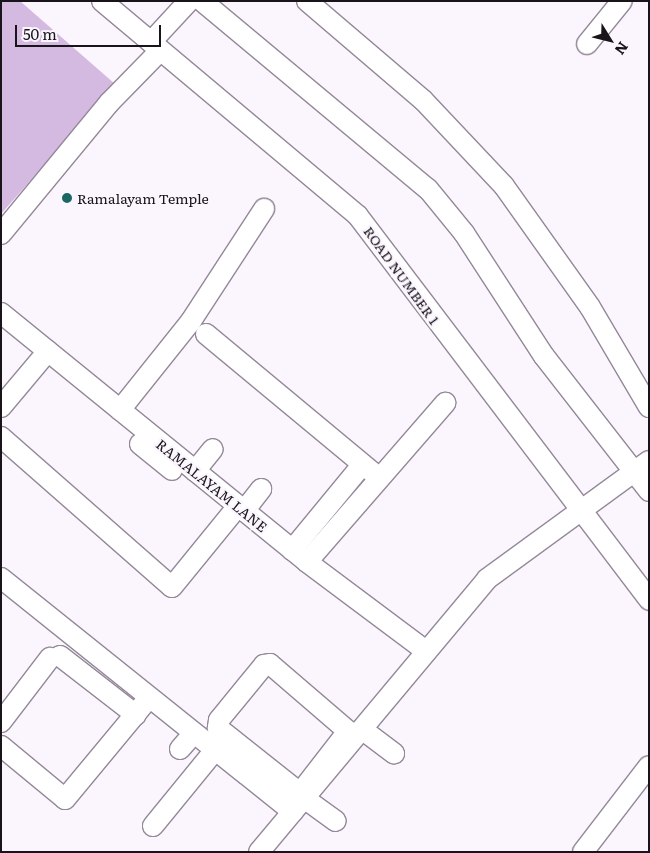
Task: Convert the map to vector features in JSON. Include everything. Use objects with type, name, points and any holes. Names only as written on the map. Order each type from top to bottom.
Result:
[{"type":"street","name":"ROAD NUMBER 1","points":[[102,1],[358,216],[649,600]]},
{"type":"street","points":[[1,234],[156,47],[189,1]]},
{"type":"street","points":[[202,1],[428,189],[631,472],[649,491]]},
{"type":"street","points":[[307,1],[423,100],[504,186],[590,307],[649,407]]},
{"type":"street","points":[[586,44],[622,1]]},
{"type":"street","points":[[120,410],[191,321],[264,209]]},
{"type":"street","name":"RAMALAYAM LANE","points":[[1,314],[120,410],[168,458],[196,477],[238,511],[426,651]]},
{"type":"street","points":[[206,334],[378,477]]},
{"type":"street","points":[[1,407],[48,351]]},
{"type":"street","points":[[300,556],[378,477],[445,403]]},
{"type":"street","points":[[1,437],[172,587],[238,511],[261,489]]},
{"type":"street","points":[[140,444],[168,458]]},
{"type":"street","points":[[196,477],[213,449]]},
{"type":"street","points":[[259,852],[363,730],[487,579],[631,472],[649,461]]},
{"type":"street","points":[[300,556],[362,465]]},
{"type":"street","points":[[1,578],[215,750],[264,778],[300,793],[348,731],[270,664],[264,665],[217,724],[219,730],[264,778],[298,805],[336,821]]},
{"type":"street","points":[[1,722],[59,659],[84,643]]},
{"type":"street","points":[[59,659],[136,715]]},
{"type":"street","points":[[1,746],[65,799],[149,698]]},
{"type":"street","points":[[363,730],[394,753]]},
{"type":"street","points":[[180,750],[194,733]]},
{"type":"street","points":[[153,826],[215,750]]},
{"type":"street","points":[[583,852],[649,766]]},
{"type":"shaded area","points":[[1,1],[20,1],[115,84],[1,214]]},
{"type":"place","name":"Ramalayam Temple","points":[[67,198]]}]
